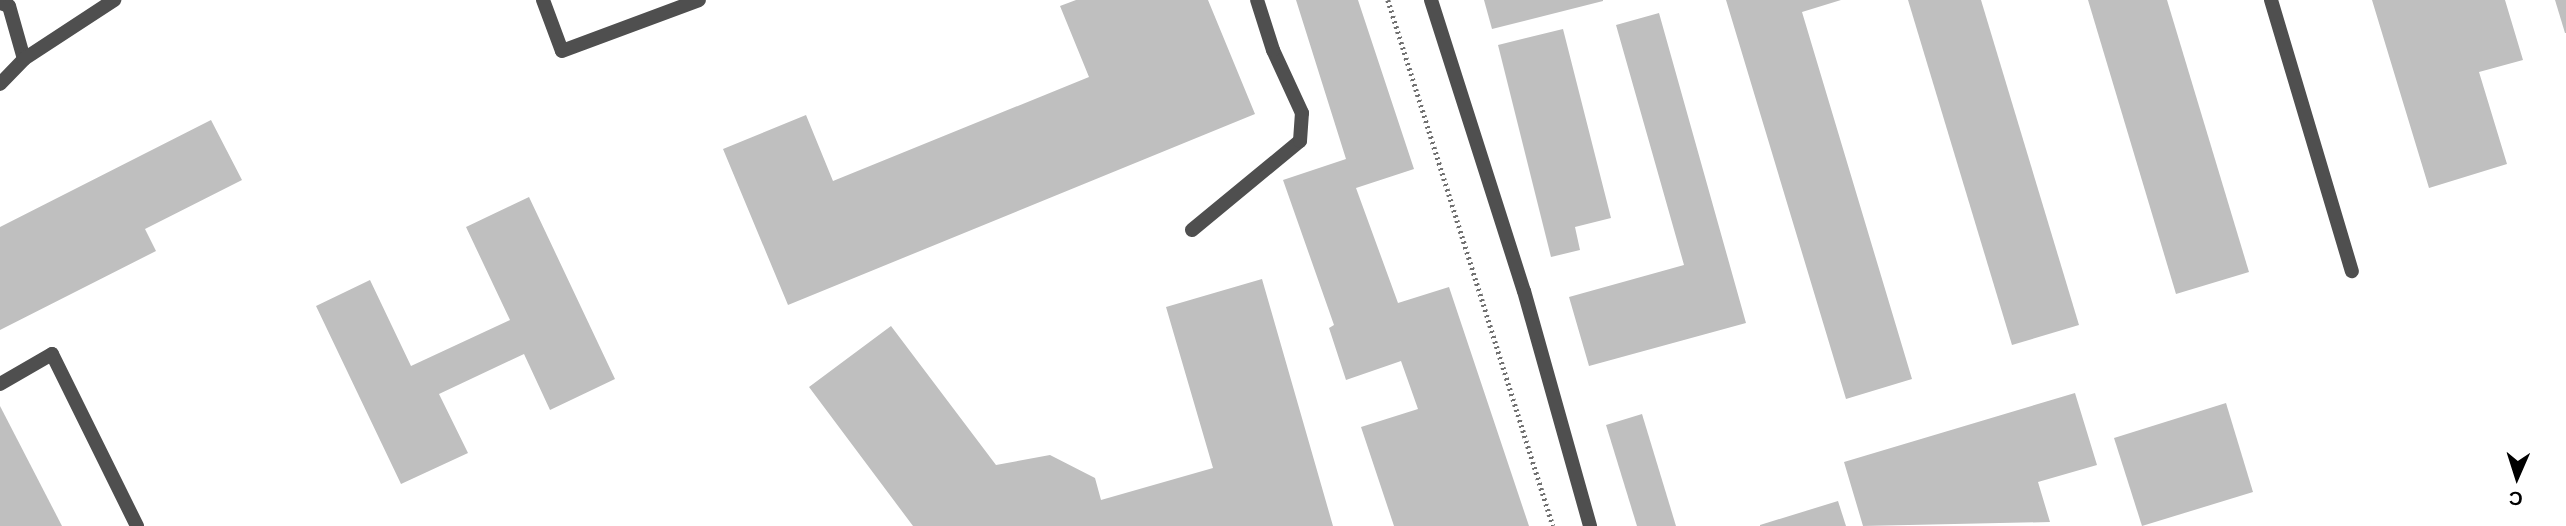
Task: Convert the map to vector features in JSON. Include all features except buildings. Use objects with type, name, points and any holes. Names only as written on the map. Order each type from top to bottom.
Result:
[{"type":"street","points":[[0,83],[24,59],[114,0]]},
{"type":"street","points":[[543,0],[562,51],[699,0]]},
{"type":"street","points":[[1192,230],[1300,141],[1302,113],[1273,50],[1257,0]]},
{"type":"street","points":[[1431,0],[1524,291],[1590,526]]},
{"type":"street","points":[[2271,0],[2352,271]]},
{"type":"street","points":[[0,3],[9,6],[24,59]]},
{"type":"street","points":[[0,384],[52,354],[136,526]]},
{"type":"path","points":[[1388,0],[1553,526]]}]
